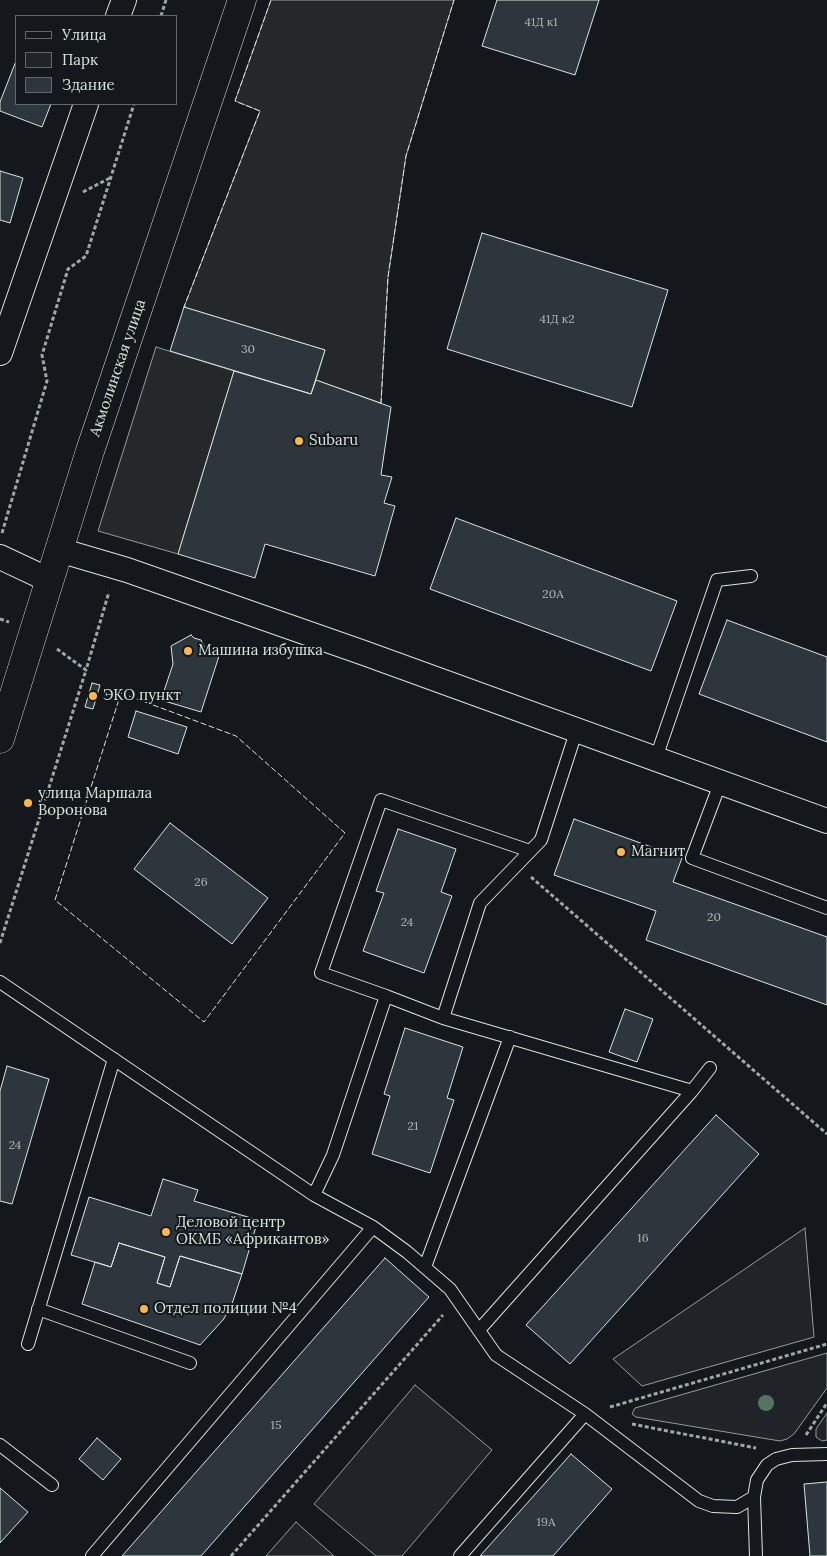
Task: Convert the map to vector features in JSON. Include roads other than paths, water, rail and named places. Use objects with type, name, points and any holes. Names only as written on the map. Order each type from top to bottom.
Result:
[{"type":"main road","name":"Акмолинская улица","points":[[0,739],[49,580],[242,0]]},
{"type":"street","points":[[118,15],[124,0]]},
{"type":"street","points":[[0,353],[86,105]]},
{"type":"street","points":[[59,550],[117,567],[577,729],[827,821]]},
{"type":"street","points":[[0,557],[49,580]]},
{"type":"lane","points":[[656,758],[716,580],[751,576]]},
{"type":"lane","points":[[443,1018],[480,903],[541,840],[577,729]]},
{"type":"lane","points":[[720,781],[692,858],[827,908]]},
{"type":"lane","points":[[530,851],[381,800],[321,973],[443,1018],[692,1092]]},
{"type":"lane","points":[[0,982],[314,1195],[373,1227],[450,1289],[480,1330],[496,1356],[585,1414],[699,1501],[712,1506],[731,1507],[754,1497]]},
{"type":"lane","points":[[314,1195],[333,1155],[386,996]]},
{"type":"lane","points":[[425,1267],[510,1037]]},
{"type":"lane","points":[[28,1344],[114,1059]]},
{"type":"lane","points":[[480,1330],[692,1092],[710,1068]]},
{"type":"lane","points":[[92,1556],[373,1227]]},
{"type":"lane","points":[[38,1309],[190,1363]]},
{"type":"lane","points":[[460,1556],[585,1414]]},
{"type":"lane","points":[[0,1446],[52,1485]]},
{"type":"lane","points":[[756,1556],[754,1497],[757,1480],[767,1465],[792,1455],[827,1454]]},
{"type":"place","name":"Subaru","points":[[299,441]]},
{"type":"place","name":"Машина избушка","points":[[188,651]]},
{"type":"place","name":"ЭКО пункт","points":[[93,696]]},
{"type":"place","name":"улица Маршала Воронова","points":[[28,803]]},
{"type":"place","name":"Магнит","points":[[621,852]]},
{"type":"place","name":"Деловой центр ОКМБ «Африкантов»","points":[[166,1232]]},
{"type":"place","name":"Отдел полиции №4","points":[[144,1309]]}]
